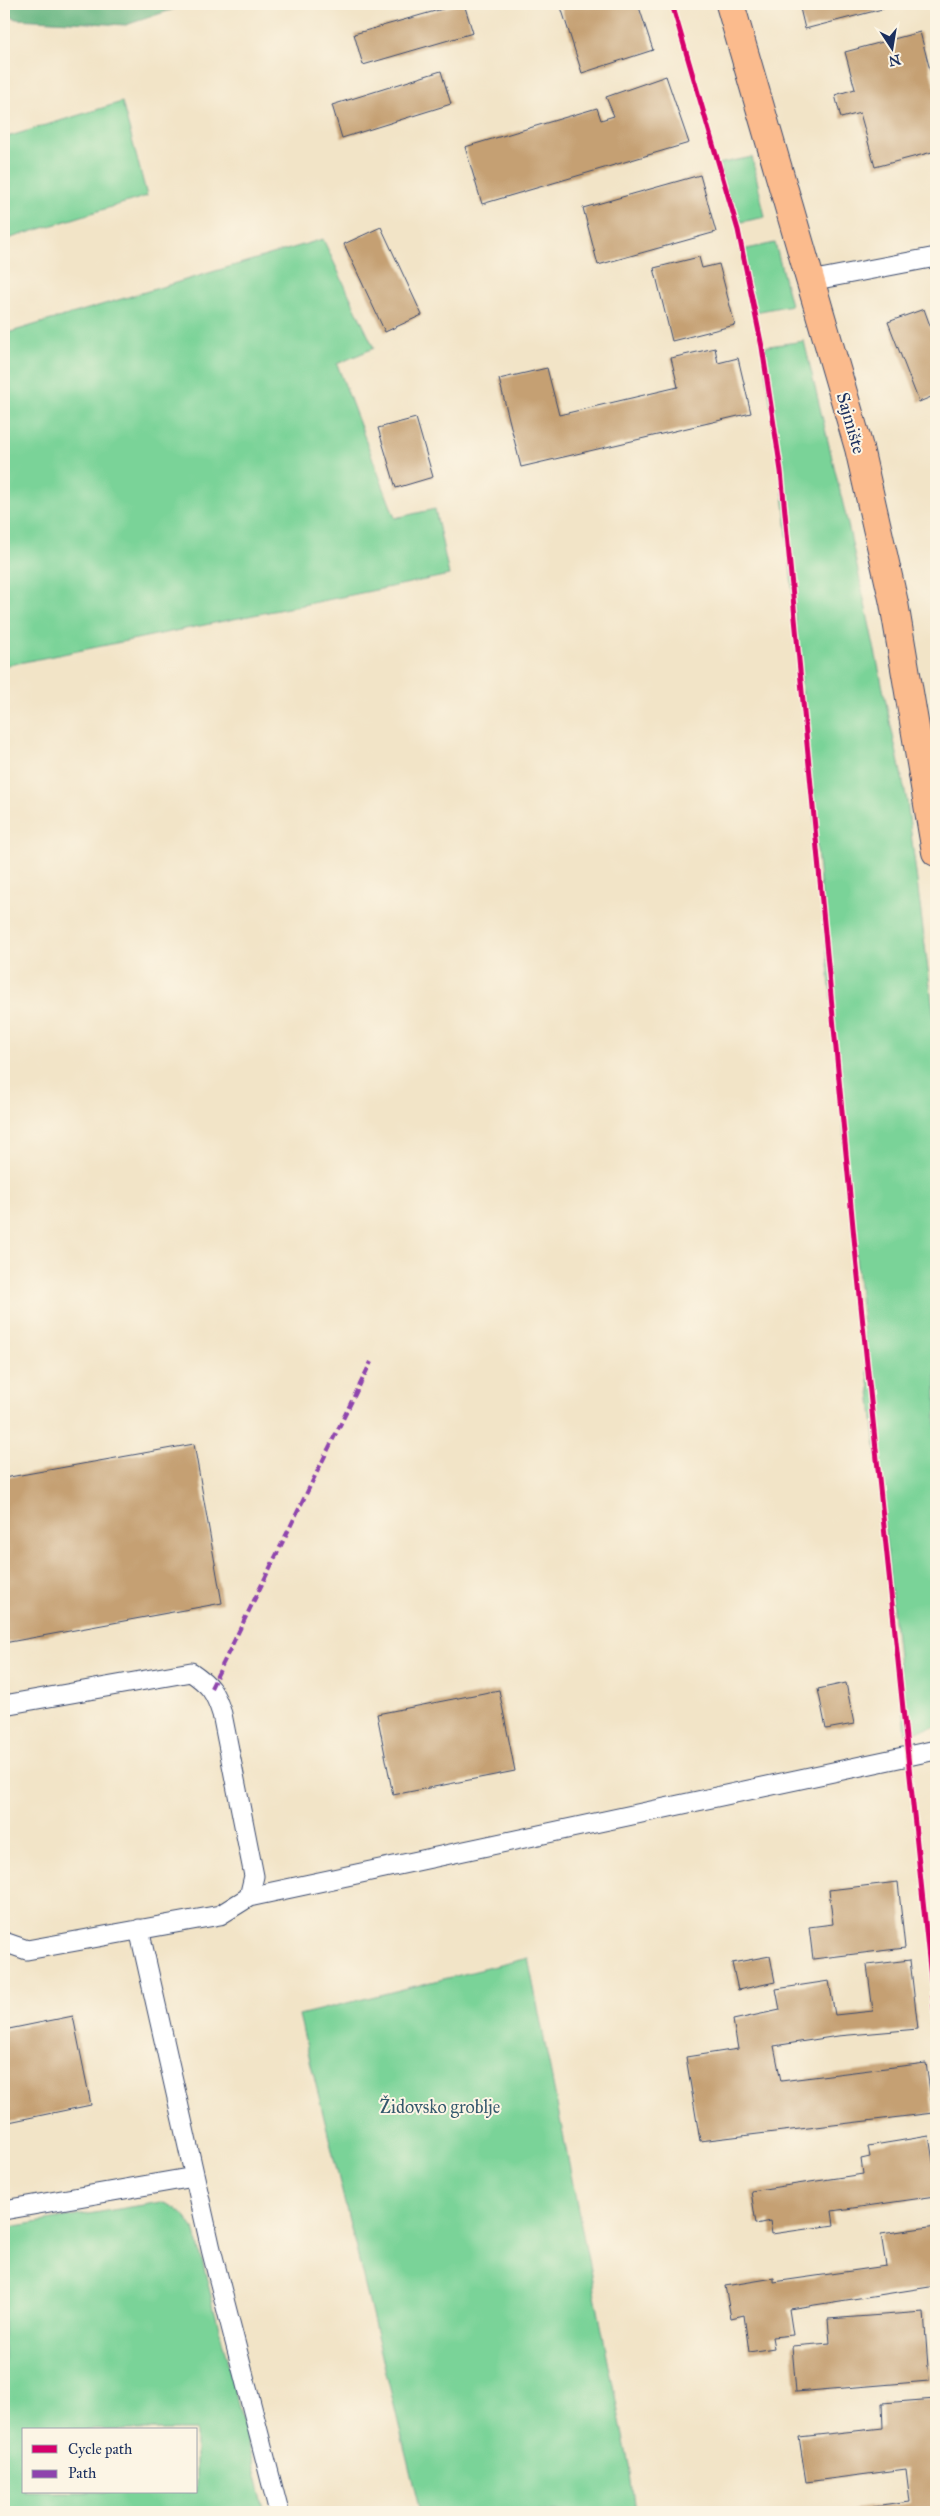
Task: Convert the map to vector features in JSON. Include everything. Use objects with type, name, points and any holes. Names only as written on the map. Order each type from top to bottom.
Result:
[{"type":"main road","name":"Sajmište","points":[[730,4],[858,448],[891,593],[936,852]]},
{"type":"lane","points":[[810,280],[936,257]]},
{"type":"lane","points":[[4,1705],[191,1672],[206,1682],[215,1694],[222,1714],[254,1876],[248,1897]]},
{"type":"lane","points":[[4,1942],[27,1950],[220,1915],[248,1897],[936,1750]]},
{"type":"lane","points":[[139,1929],[213,2259],[279,2512]]},
{"type":"lane","points":[[4,2210],[194,2178]]},
{"type":"green space","points":[[4,4],[189,4],[126,25],[16,19],[4,14]]},
{"type":"green space","points":[[122,102],[147,196],[4,240],[4,138]]},
{"type":"green space","points":[[752,157],[765,217],[736,223],[718,164]]},
{"type":"green space","points":[[323,239],[374,348],[337,364],[395,518],[435,509],[449,575],[4,666],[4,334]]},
{"type":"green space","points":[[775,243],[791,305],[755,312],[742,250]]},
{"type":"green space","points":[[804,341],[849,529],[907,801],[936,1034],[936,1727],[906,1733],[855,1248],[781,471],[762,347]]},
{"type":"green space","name":"Židovsko groblje","points":[[528,1958],[629,2466],[635,2512],[420,2512],[299,2015]]},
{"type":"green space","points":[[161,2202],[177,2209],[195,2232],[265,2512],[4,2512],[4,2228]]},
{"type":"building","points":[[464,4],[473,33],[363,65],[354,34]]},
{"type":"building","points":[[560,4],[638,4],[653,50],[582,73]]},
{"type":"building","points":[[799,4],[894,4],[894,6],[805,29]]},
{"type":"building","points":[[920,32],[936,93],[936,151],[875,167],[860,113],[841,118],[835,95],[855,89],[845,52]]},
{"type":"building","points":[[441,71],[451,104],[342,138],[332,105]]},
{"type":"building","points":[[666,76],[689,143],[482,204],[465,147],[597,108],[601,120],[614,116],[606,97]]},
{"type":"building","points":[[700,175],[716,232],[598,265],[583,208]]},
{"type":"building","points":[[381,227],[422,315],[385,332],[344,244]]},
{"type":"building","points":[[699,257],[702,268],[719,264],[735,325],[672,341],[654,268]]},
{"type":"building","points":[[924,309],[936,342],[936,395],[919,402],[888,322]]},
{"type":"building","points":[[715,348],[718,363],[738,358],[751,413],[521,467],[499,379],[547,368],[559,415],[678,387],[671,358]]},
{"type":"building","points":[[416,418],[433,477],[396,488],[378,428]]},
{"type":"building","points":[[194,1444],[222,1603],[4,1643],[4,1478]]},
{"type":"building","points":[[846,1683],[854,1724],[826,1729],[818,1689]]},
{"type":"building","points":[[499,1690],[515,1771],[393,1795],[377,1714]]},
{"type":"building","points":[[898,1882],[905,1948],[813,1959],[809,1927],[833,1924],[829,1890]]},
{"type":"building","points":[[770,1956],[775,1982],[738,1990],[732,1963]]},
{"type":"building","points":[[910,1960],[918,2029],[838,2036],[774,2046],[781,2081],[926,2063],[933,2113],[700,2141],[686,2057],[738,2049],[733,2020],[780,2010],[776,1989],[829,1981],[835,2015],[873,2011],[867,1965]]},
{"type":"building","points":[[73,2016],[91,2105],[4,2123],[4,2030]]},
{"type":"building","points":[[929,2136],[936,2180],[936,2196],[832,2211],[834,2225],[772,2234],[770,2221],[756,2224],[751,2191],[863,2174],[861,2159],[870,2157],[868,2146]]},
{"type":"building","points":[[936,2226],[936,2286],[789,2309],[793,2335],[772,2337],[774,2348],[749,2352],[744,2315],[731,2318],[725,2286],[774,2278],[774,2282],[886,2266],[881,2234]]},
{"type":"building","points":[[924,2312],[929,2381],[796,2392],[792,2346],[830,2343],[828,2319]]},
{"type":"building","points":[[936,2399],[936,2466],[934,2466],[936,2512],[837,2512],[910,2502],[906,2469],[806,2482],[799,2437],[883,2428],[882,2403]]},
{"type":"marked path","points":[[211,1688],[371,1362]]},
{"type":"cycle path","points":[[672,4],[738,230],[762,347],[781,471],[855,1248],[936,2026]]}]
